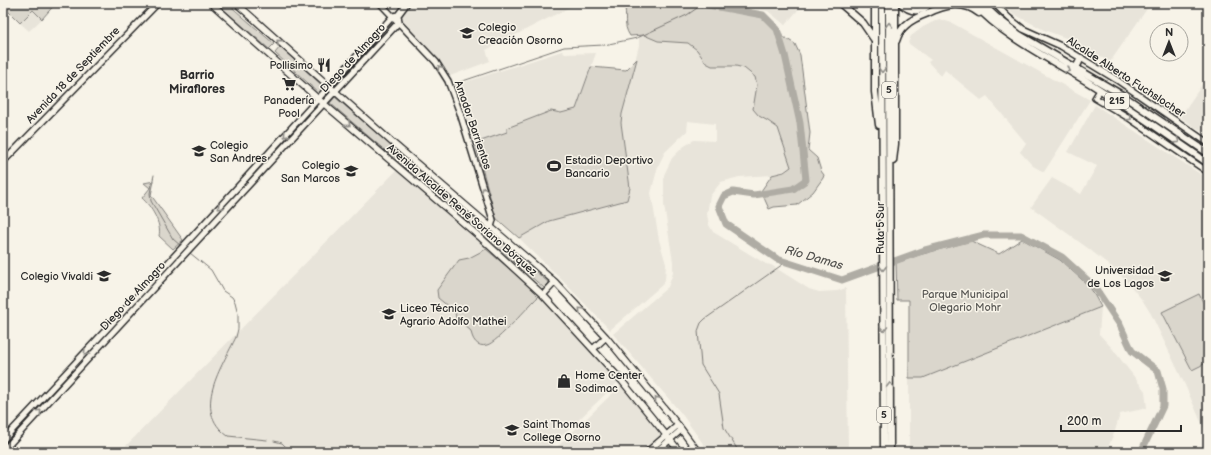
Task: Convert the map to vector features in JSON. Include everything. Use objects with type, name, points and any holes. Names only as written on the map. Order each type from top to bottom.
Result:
[{"type":"highway","points":[[840,3],[863,23],[875,41]]},
{"type":"highway","points":[[875,3],[875,92],[883,155]]},
{"type":"highway","name":"Ruta 5 Sur","points":[[882,3],[883,246],[887,290],[890,452]]},
{"type":"highway","name":"Ruta 5 Sur","points":[[884,452],[887,290],[890,247],[889,3]]},
{"type":"highway","points":[[890,176],[895,144],[895,3]]},
{"type":"highway","points":[[902,3],[908,9],[917,11],[924,9],[930,3]]},
{"type":"highway","name":"215","points":[[973,3],[993,22],[1018,40],[1100,90],[1208,163]]},
{"type":"highway","points":[[895,44],[900,31],[910,21],[931,11],[949,5],[957,4],[969,7],[993,22]]},
{"type":"highway","name":"Alcalde Alberto Fuchslocher","points":[[982,4],[1018,34],[1138,105],[1208,153]]},
{"type":"highway","points":[[1076,68],[1081,58]]},
{"type":"main road","name":"Avenida 18 de Septiembre","points":[[3,162],[158,3]]},
{"type":"main road","name":"Avenida Alcalde René Soriano Bórquez","points":[[211,3],[318,99],[481,238],[543,295],[622,381],[680,452]]},
{"type":"main road","name":"Avenida Alcalde René Soriano Bórquez","points":[[236,3],[329,87],[555,282],[606,337],[680,427],[698,452]]},
{"type":"main road","points":[[380,3],[396,16],[407,3]]},
{"type":"main road","name":"Alcalde Alberto Fuchslocher","points":[[994,3],[1009,18],[1024,29],[1054,43],[1122,83],[1208,143]]},
{"type":"main road","name":"Diego de Almagro","points":[[3,440],[183,247],[358,54],[396,16],[399,22],[365,60],[3,451]]},
{"type":"main road","name":"Amador Barrientos","points":[[399,22],[436,62],[448,81],[460,113],[493,220],[491,227]]},
{"type":"main road","points":[[358,54],[365,60]]},
{"type":"main road","points":[[1100,90],[1095,98],[1129,118],[1208,172]]},
{"type":"main road","points":[[543,295],[555,282]]},
{"type":"main road","points":[[593,349],[606,337]]},
{"type":"main road","points":[[22,420],[28,425]]},
{"type":"main road","points":[[647,452],[680,427]]},
{"type":"main road","points":[[656,452],[668,437]]},
{"type":"shaded area","name":"Colegio Creación Osorno","points":[[408,3],[578,3],[486,50],[490,61],[450,76],[439,60],[399,16]]},
{"type":"shaded area","points":[[639,3],[759,24],[791,168],[772,175],[739,177],[721,182],[710,196],[707,214],[709,225],[713,232],[766,264],[771,265],[809,289],[819,292],[837,291],[846,288],[848,452],[709,452],[681,413],[613,334],[668,287],[673,273],[673,262],[664,205],[664,175],[672,158],[683,147],[694,140],[715,141],[715,124],[688,121],[687,131],[665,152],[658,166],[651,193],[659,240],[666,264],[665,280],[662,285],[610,330],[519,238],[549,221],[627,200],[630,188],[621,123],[639,45]]},
{"type":"shaded area","points":[[717,3],[804,3],[785,25],[768,11]]},
{"type":"shaded area","points":[[1004,3],[1151,3],[1110,62],[1066,38],[1044,30],[1012,13]]},
{"type":"shaded area","points":[[33,10],[42,19],[29,31],[20,23]]},
{"type":"shaded area","points":[[939,19],[952,23],[1090,100],[1044,172],[1033,166],[1020,152],[1026,143],[987,96],[981,100],[945,70],[941,76],[928,62],[931,60],[908,43],[911,36],[923,27]]},
{"type":"shaded area","points":[[562,51],[565,54],[596,53],[576,109],[507,129],[508,132],[475,143],[456,85]]},
{"type":"shaded area","points":[[1208,76],[1208,136],[1180,117]]},
{"type":"shaded area","name":"Universidad de Los Lagos","points":[[1095,105],[1208,179],[1208,438],[1185,385],[1151,314],[1143,301],[1113,268],[1031,207],[1052,178],[1081,194],[1097,166],[1068,152]]},
{"type":"shaded area","name":"Liceo Técnico Agrario Adolfo Mathei","points":[[397,170],[540,295],[618,382],[545,452],[120,452]]},
{"type":"shaded area","points":[[1101,307],[1099,334],[1112,348],[1145,391],[1147,408],[1120,414],[1106,452],[909,452],[909,378],[923,378]]},
{"type":"shaded area","points":[[621,385],[662,433],[641,452],[552,452]]},
{"type":"green space","points":[[3,3],[56,3],[42,19],[33,10],[20,23],[3,6]]},
{"type":"green space","points":[[224,3],[227,3],[274,44],[269,49],[221,7]]},
{"type":"green space","points":[[624,3],[710,3],[716,8],[746,11],[765,19],[777,29],[782,36],[795,44],[800,55],[810,133],[808,150],[817,158],[821,171],[824,175],[813,192],[797,205],[774,207],[769,209],[761,191],[772,175],[784,172],[791,167],[778,128],[759,116],[753,109],[757,85],[755,77],[744,68],[736,66],[712,66],[706,63],[697,50],[688,43],[658,41],[644,35],[630,36],[626,28],[626,12]]},
{"type":"green space","points":[[391,22],[393,25],[335,88],[333,86]]},
{"type":"green space","points":[[280,47],[325,88],[320,94],[275,53]]},
{"type":"green space","name":"Estadio Deportivo Bancario","points":[[637,59],[622,114],[621,123],[630,188],[627,200],[549,221],[519,238],[496,218],[475,143],[507,132],[507,128],[551,111],[561,113],[576,109],[591,67],[626,70]]},
{"type":"green space","points":[[335,97],[549,283],[544,288],[330,103]]},
{"type":"green space","points":[[154,181],[151,195],[183,240],[173,249],[159,236],[159,226],[155,216],[142,198],[150,188],[144,183]]},
{"type":"green space","points":[[246,181],[248,184],[118,324],[116,323]]},
{"type":"green space","name":"Parque Municipal Olegario Mohr","points":[[1022,239],[1060,260],[1090,287],[1101,307],[923,378],[909,378],[909,300],[897,300],[896,263],[919,255],[971,241],[999,254]]},
{"type":"green space","points":[[486,249],[540,295],[498,338],[492,343],[483,346],[476,342],[471,331],[456,318],[455,312],[438,298],[437,290],[459,260],[469,258]]},
{"type":"green space","name":"Universidad de Los Lagos","points":[[1199,294],[1208,312],[1208,362],[1192,370],[1162,312]]},
{"type":"waterway","name":"Río Damas","points":[[697,3],[763,15],[777,29],[785,55],[800,123],[806,180],[793,189],[754,195],[733,192],[724,196],[719,206],[726,224],[777,259],[842,280],[925,250],[984,235],[1021,235],[1062,257],[1094,286],[1120,325],[1132,351],[1158,371],[1163,389],[1163,406],[1141,452]]},
{"type":"waterway","points":[[454,84],[564,47],[604,45],[637,38],[687,15],[703,4]]},
{"type":"waterway","points":[[154,175],[150,193],[151,201],[173,239],[181,246]]},
{"type":"waterway","points":[[190,253],[211,270],[223,291],[232,297],[238,314],[238,329],[236,337],[213,388],[211,401],[212,414],[217,426],[228,436],[267,440]]},
{"type":"waterway","points":[[739,452],[724,428],[719,394],[701,365],[698,331],[701,323],[705,319],[786,262]]},
{"type":"waterway","points":[[274,441],[282,443],[291,452]]},
{"type":"place","name":"Colegio Creación Osorno","points":[[467,33]]},
{"type":"place","name":"Pollisimo","points":[[324,65]]},
{"type":"place","name":"Panadería Pool","points":[[289,84]]},
{"type":"place","name":"Colegio San Andres","points":[[199,151]]},
{"type":"place","name":"Estadio Deportivo Bancario","points":[[554,166]]},
{"type":"place","name":"Colegio San Marcos","points":[[351,171]]},
{"type":"place","name":"Colegio Vivaldi","points":[[104,276]]},
{"type":"place","name":"Universidad de Los Lagos","points":[[1165,276]]},
{"type":"place","name":"Liceo Técnico Agrario Adolfo Mathei","points":[[389,314]]},
{"type":"place","name":"Home Center Sodimac","points":[[564,381]]},
{"type":"place","name":"Saint Thomas College Osorno","points":[[512,430]]},
{"type":"district","name":"Barrio Miraflores","points":[[197,82]]}]
